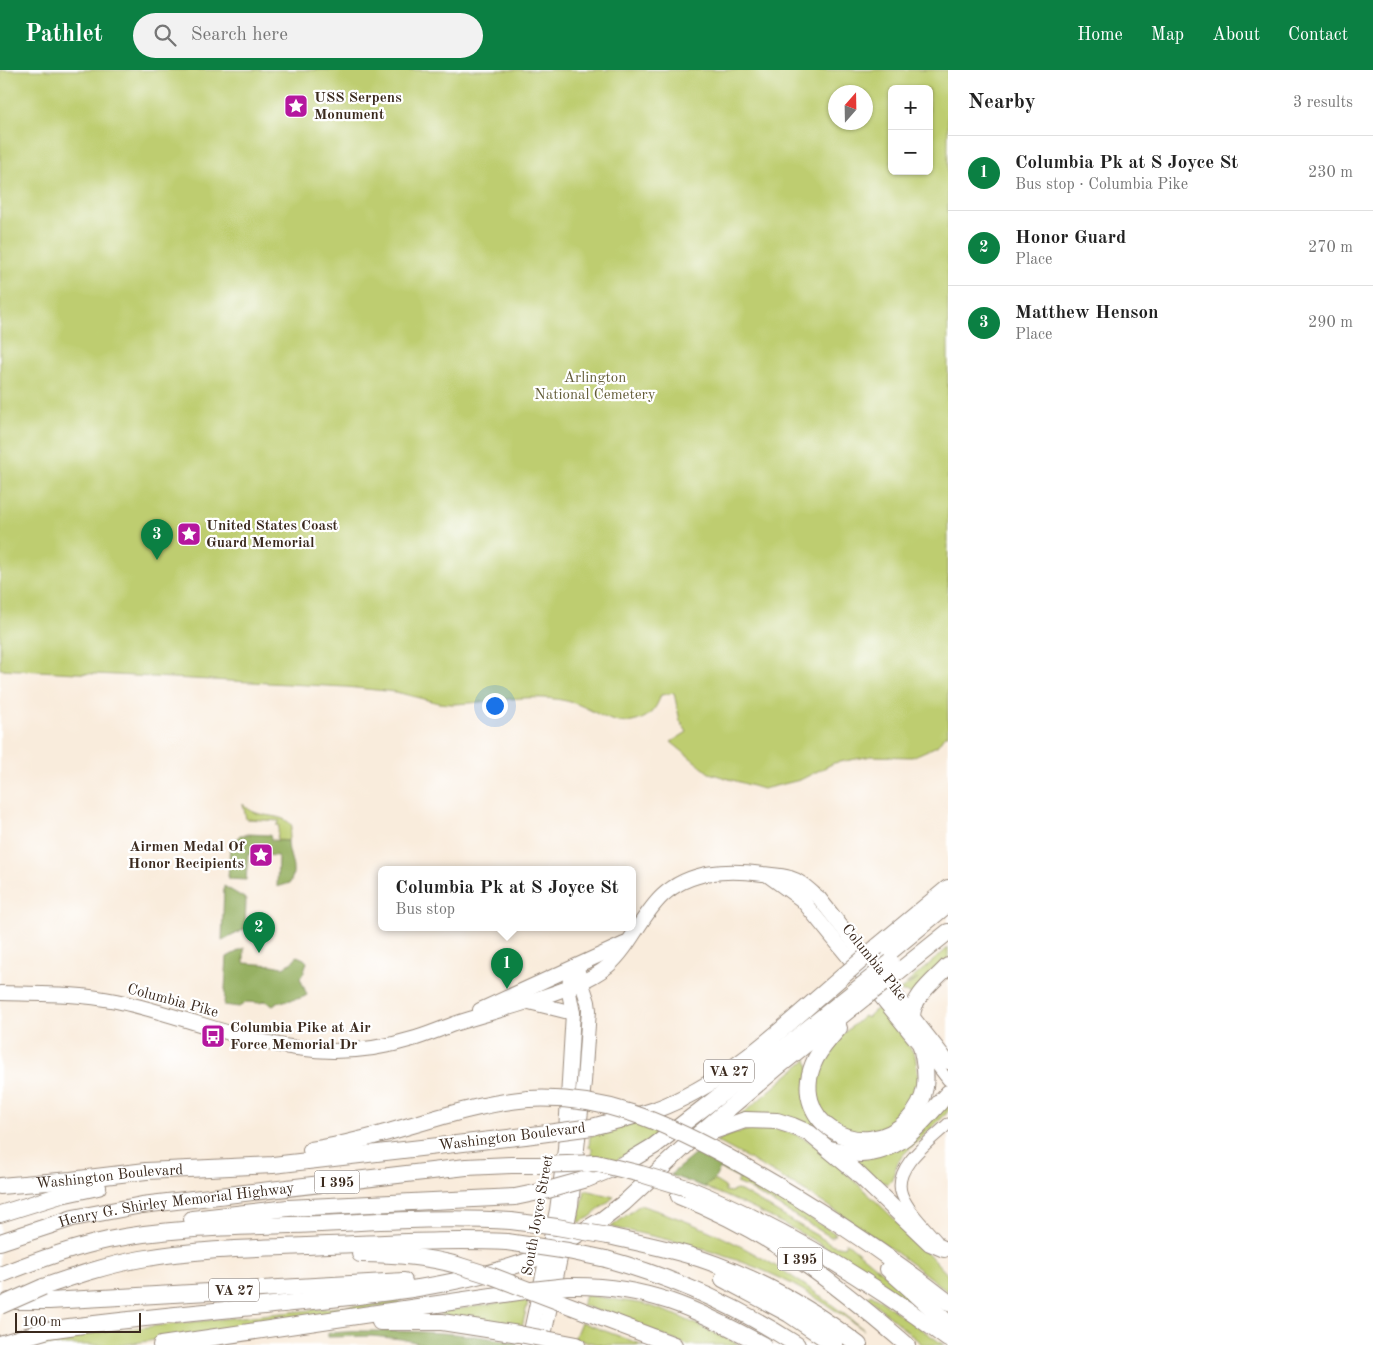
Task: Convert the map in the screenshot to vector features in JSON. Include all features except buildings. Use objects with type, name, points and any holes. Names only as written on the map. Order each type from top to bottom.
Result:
[{"type":"highway","name":"Washington Boulevard","points":[[0,1186],[146,1171],[273,1165],[525,1136],[592,1126],[654,1110],[689,1094],[725,1073],[854,987],[888,960],[948,888]]},
{"type":"highway","points":[[888,960],[948,904]]},
{"type":"highway","points":[[888,960],[948,917]]},
{"type":"highway","name":"Washington Boulevard","points":[[469,1278],[495,1272],[534,1258],[603,1219],[624,1203],[694,1138],[779,1066],[854,987],[888,960],[948,932]]},
{"type":"highway","points":[[912,1016],[916,1000],[948,966]]},
{"type":"highway","points":[[854,987],[813,1064],[809,1080],[810,1100],[814,1112],[825,1125],[840,1135],[858,1139],[872,1139],[886,1135],[902,1126],[915,1112],[924,1095],[926,1067],[921,1046]]},
{"type":"highway","points":[[110,1240],[155,1223],[263,1210],[515,1197],[544,1191],[587,1178],[624,1164],[654,1146],[758,1066],[783,1042],[854,987]]},
{"type":"highway","points":[[830,1149],[863,1154],[888,1148],[907,1137],[948,1093]]},
{"type":"highway","points":[[228,1167],[270,1155],[320,1149],[353,1142],[480,1106],[528,1100],[573,1100],[630,1112],[670,1127],[726,1156],[803,1200],[880,1251],[948,1302]]},
{"type":"highway","points":[[694,1138],[745,1120],[777,1122],[809,1133],[830,1149],[889,1202],[930,1243],[946,1251]]},
{"type":"highway","name":"Henry G. Shirley Memorial Highway","points":[[0,1242],[73,1218],[142,1205],[442,1170],[511,1165],[580,1170],[683,1192],[800,1260],[838,1287],[906,1345]]},
{"type":"highway","points":[[0,1214],[61,1195],[150,1180],[196,1169]]},
{"type":"highway","points":[[683,1192],[744,1212],[794,1239],[854,1274],[948,1339]]},
{"type":"highway","points":[[803,1200],[836,1230],[903,1282],[948,1323]]},
{"type":"highway","points":[[0,1275],[65,1251],[110,1240],[156,1232],[441,1219],[511,1221],[608,1236],[683,1254],[730,1270],[763,1285],[803,1307],[859,1345]]},
{"type":"highway","points":[[608,1236],[725,1279],[789,1314],[834,1345]]},
{"type":"highway","points":[[0,1306],[43,1288],[96,1270],[140,1259],[185,1253],[436,1241],[507,1242],[606,1259],[655,1274],[699,1291],[738,1310],[797,1345]]},
{"type":"highway","points":[[245,1249],[307,1256],[373,1254],[407,1255],[434,1259],[492,1276],[674,1345]]},
{"type":"highway","points":[[0,1344],[48,1330],[373,1295],[427,1288],[469,1278]]},
{"type":"highway","name":"VA 27","points":[[0,1301],[49,1301],[469,1278]]},
{"type":"highway","points":[[162,1345],[568,1286],[610,1287],[662,1298],[703,1314],[763,1345]]},
{"type":"highway","points":[[265,1329],[312,1329],[371,1322],[427,1321],[460,1323],[524,1339],[576,1345]]},
{"type":"main road","name":"Columbia Pike","points":[[636,930],[664,894],[680,883],[699,875],[713,872],[745,871],[789,877],[819,898],[948,1062]]},
{"type":"main road","name":"Columbia Pike","points":[[766,874],[802,900],[921,1046]]},
{"type":"main road","name":"Columbia Pike","points":[[0,993],[66,995],[116,1001],[290,1047],[334,1051],[372,1048],[415,1039],[453,1025],[529,1002],[593,977],[609,965],[635,931]]},
{"type":"main road","name":"Columbia Pike","points":[[453,1025],[491,1004],[627,942]]},
{"type":"main road","name":"South Joyce Street","points":[[524,1339],[557,1210],[564,1149],[576,966]]},
{"type":"main road","name":"South Joyce Street","points":[[549,1343],[571,1205],[584,1082],[589,1010],[588,1002],[575,985]]},
{"type":"main road","points":[[529,1002],[573,1013]]},
{"type":"street","name":"Columbia Pike","points":[[921,1046],[948,1080]]},
{"type":"street","points":[[946,1251],[906,1203],[900,1187],[902,1173],[910,1159],[947,1125]]},
{"type":"green space","name":"Arlington National Cemetery","points":[[0,70],[948,70],[948,735],[945,735],[937,746],[912,757],[872,756],[834,763],[800,780],[763,789],[709,773],[671,742],[687,732],[680,721],[674,693],[661,695],[651,713],[643,719],[624,723],[609,719],[574,703],[544,698],[452,704],[439,703],[396,692],[346,687],[0,669]]},
{"type":"green space","points":[[243,804],[255,812],[288,821],[292,826],[288,841],[277,840],[279,825],[276,825],[280,821],[246,819]]},
{"type":"green space","points":[[240,835],[270,835],[271,840],[288,841],[293,867],[290,883],[277,887],[278,856],[248,854],[246,880],[228,879],[230,845]]},
{"type":"green space","points":[[224,886],[246,899],[245,929],[222,941]]},
{"type":"green space","points":[[244,948],[244,963],[283,967],[291,963],[297,956],[304,959],[307,962],[300,978],[307,995],[273,1006],[265,1001],[260,1003],[247,1002],[239,1007],[224,1005],[227,957]]},
{"type":"green space","points":[[948,948],[948,961],[912,995],[900,990],[918,979],[906,984]]},
{"type":"green space","points":[[880,1005],[915,1055],[920,1086],[909,1112],[883,1131],[851,1133],[824,1116],[814,1087],[822,1058],[843,1034],[864,1016],[867,1018]]},
{"type":"green space","points":[[807,1059],[824,1135],[740,1116]]},
{"type":"green space","points":[[948,1103],[948,1111],[945,1115],[903,1155],[898,1162],[891,1181],[887,1184],[884,1182],[881,1185],[856,1163],[857,1161]]},
{"type":"green space","points":[[637,1122],[660,1134],[616,1161],[592,1155],[592,1148],[589,1147],[590,1136]]},
{"type":"green space","points":[[767,1127],[795,1134],[820,1148],[910,1234],[948,1275],[948,1292],[893,1250],[836,1211],[747,1157],[716,1141],[741,1132]]},
{"type":"green space","points":[[699,1151],[742,1176],[740,1179],[720,1169],[714,1180],[704,1187],[670,1175]]},
{"type":"green space","points":[[742,1176],[836,1234],[831,1237],[736,1183]]},
{"type":"green space","points":[[714,1180],[725,1187],[725,1191],[741,1191],[833,1245],[844,1247],[846,1242],[933,1317],[858,1267],[777,1220],[704,1187]]},
{"type":"green space","points":[[585,1190],[614,1197],[590,1217],[578,1223]]},
{"type":"green space","points":[[640,1205],[702,1228],[758,1256],[811,1290],[864,1330],[800,1288],[747,1264],[680,1243],[611,1227]]},
{"type":"green space","points":[[871,1294],[944,1345],[923,1345],[868,1298]]},
{"type":"green space","points":[[585,1295],[645,1304],[676,1315],[740,1345],[687,1345],[582,1305]]},
{"type":"green space","points":[[529,1298],[522,1327],[441,1315],[440,1312]]},
{"type":"green space","points":[[400,1301],[401,1304],[121,1345],[28,1345],[60,1337]]},
{"type":"green space","points":[[581,1322],[643,1345],[602,1345],[574,1339]]},
{"type":"green space","points":[[361,1331],[459,1334],[518,1343],[517,1345],[428,1345],[401,1339],[372,1336],[328,1337],[328,1333]]},
{"type":"place","name":"USS Serpens Monument","points":[[296,106]]},
{"type":"place","name":"United States Coast Guard Memorial","points":[[189,534]]},
{"type":"place","name":"Matthew Henson","points":[[157,560]]},
{"type":"place","name":"Airmen Medal Of Honor Recipients","points":[[261,855]]},
{"type":"place","name":"Honor Guard","points":[[259,953]]},
{"type":"place","name":"Columbia Pk at S Joyce St","points":[[507,989]]},
{"type":"place","name":"Columbia Pike at Air Force Memorial Dr","points":[[213,1036]]}]
